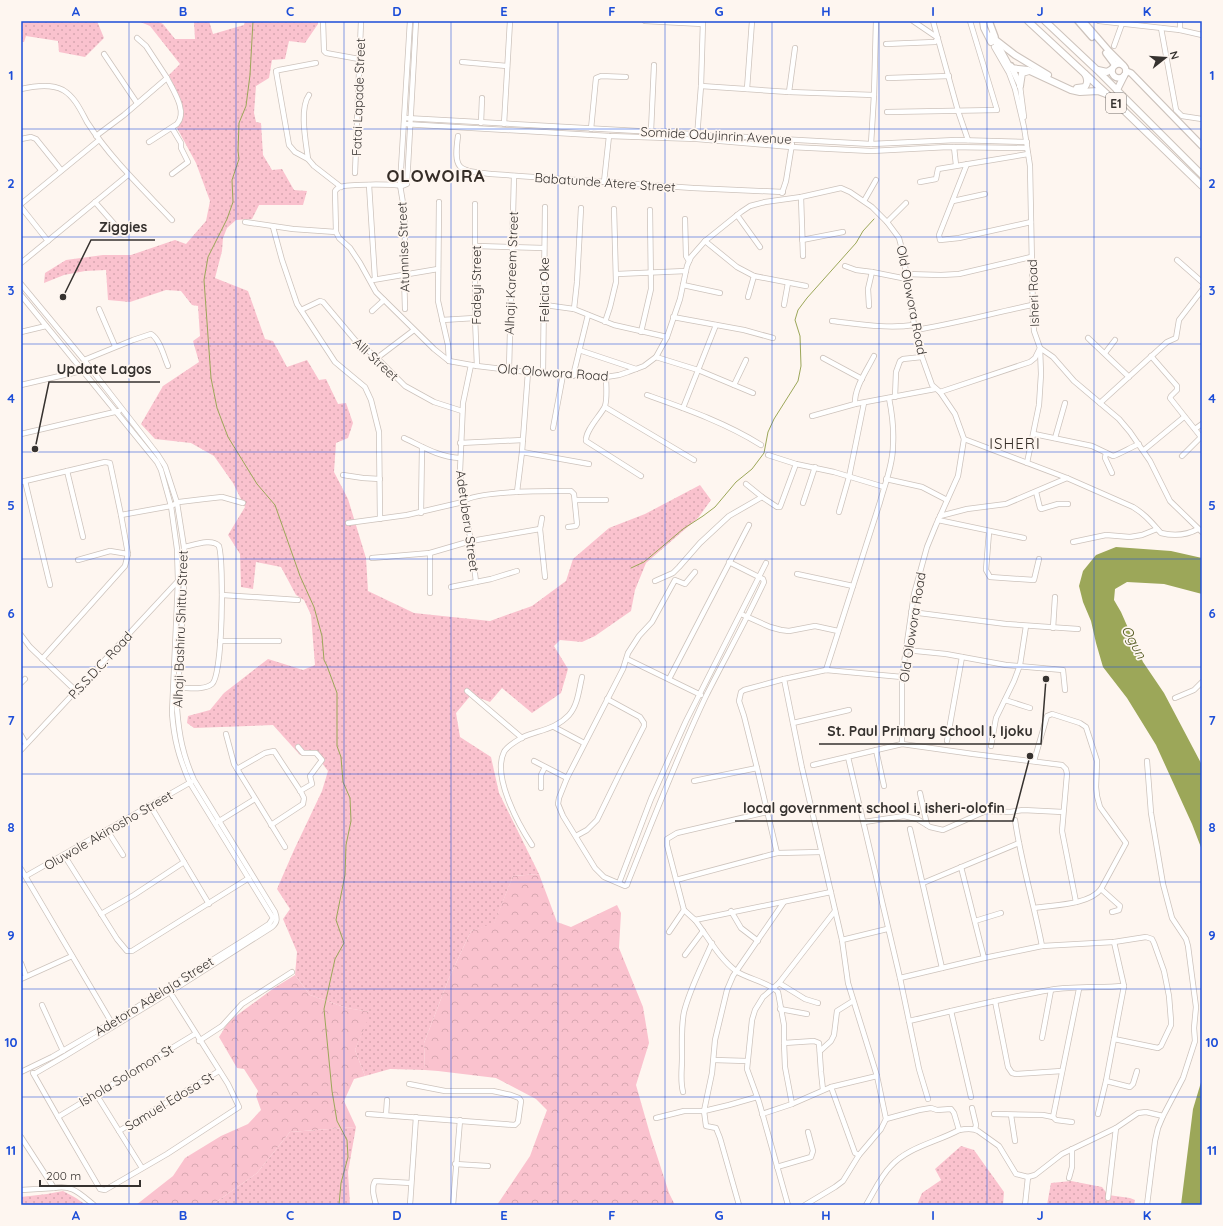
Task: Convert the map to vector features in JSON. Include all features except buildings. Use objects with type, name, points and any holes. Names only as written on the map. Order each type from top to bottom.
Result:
[{"type":"highway","points":[[983,21],[984,28],[996,44],[1047,75],[1073,87],[1085,87],[1088,81],[1087,78],[1077,66]]},
{"type":"highway","name":"E1","points":[[1028,21],[1109,96],[1202,186]]},
{"type":"highway","name":"E1","points":[[1045,21],[1202,174]]},
{"type":"highway","points":[[992,35],[1010,68],[1030,71],[1071,90],[1080,92],[1101,92],[1109,96]]},
{"type":"highway","points":[[1097,70],[1107,72],[1113,67]]},
{"type":"highway","points":[[1020,86],[1022,73],[1030,71]]},
{"type":"highway","points":[[1117,90],[1124,71]]},
{"type":"main road","name":"Isheri Road","points":[[988,21],[996,44]]},
{"type":"main road","name":"Isheri Road","points":[[988,21],[996,44],[1013,69],[1020,86]]},
{"type":"main road","points":[[1078,21],[1110,58],[1113,67],[1112,74],[1115,77],[1120,78],[1124,71]]},
{"type":"main road","points":[[1083,21],[1124,71],[1131,73],[1202,146]]},
{"type":"main road","points":[[1113,67],[1119,64],[1124,71]]},
{"type":"street","points":[[322,21],[324,51],[326,53],[359,59]]},
{"type":"street","name":"Fatai Lapade Street","points":[[355,173],[361,21]]},
{"type":"street","name":"Atunnise Street","points":[[405,309],[405,232],[404,209],[400,185],[410,21]]},
{"type":"street","points":[[245,222],[273,227],[336,232],[335,191],[341,187],[407,184],[416,21]]},
{"type":"street","points":[[504,124],[510,21]]},
{"type":"street","points":[[646,21],[703,23],[701,86],[697,137]]},
{"type":"street","points":[[748,89],[752,21]]},
{"type":"street","points":[[871,144],[876,21]]},
{"type":"street","points":[[913,21],[938,38]]},
{"type":"street","points":[[933,21],[958,111],[968,140]]},
{"type":"street","points":[[887,112],[997,110],[970,21]]},
{"type":"street","points":[[1099,21],[1180,30],[1202,35]]},
{"type":"street","points":[[1180,21],[1180,30]]},
{"type":"street","points":[[1114,46],[1123,23]]},
{"type":"street","points":[[1161,28],[1176,110],[1182,116],[1202,119]]},
{"type":"street","points":[[137,38],[146,46],[167,78],[179,104],[181,115],[181,120],[172,128],[149,142]]},
{"type":"street","points":[[886,44],[935,42],[938,38]]},
{"type":"street","name":"Isheri Road","points":[[996,44],[1016,89],[1024,127]]},
{"type":"street","points":[[789,92],[795,48]]},
{"type":"street","points":[[104,54],[137,103]]},
{"type":"street","points":[[462,62],[507,66]]},
{"type":"street","points":[[316,63],[279,70],[276,72],[289,145],[295,152],[308,159],[314,166],[341,187]]},
{"type":"street","points":[[651,132],[654,65]]},
{"type":"street","points":[[591,129],[596,78],[601,76],[626,77]]},
{"type":"street","points":[[888,78],[949,76]]},
{"type":"street","points":[[21,204],[167,78]]},
{"type":"street","points":[[21,89],[42,86],[63,90],[69,94],[98,138],[128,175],[172,220]]},
{"type":"street","points":[[701,86],[789,92],[874,95]]},
{"type":"street","name":"Isheri Road","points":[[1020,86],[1030,166],[1032,305],[1034,331],[1040,348]]},
{"type":"street","points":[[308,159],[304,109],[306,98],[309,95]]},
{"type":"street","points":[[481,123],[482,98]]},
{"type":"street","name":"Somide Odujinrin Avenue","points":[[405,118],[651,132],[697,137],[871,144],[968,140],[1026,142]]},
{"type":"street","points":[[404,124],[609,136],[697,137],[791,147],[884,150],[954,147],[1027,148]]},
{"type":"street","points":[[172,128],[182,143],[181,148],[188,162],[172,174]]},
{"type":"street","name":"Babatunde Atere Street","points":[[458,136],[456,156],[457,163],[466,171],[514,176],[693,188],[783,192]]},
{"type":"street","points":[[604,182],[609,136]]},
{"type":"street","points":[[21,139],[31,137],[36,139],[61,170]]},
{"type":"street","points":[[777,199],[783,192],[791,147],[794,140]]},
{"type":"street","points":[[1004,141],[1005,157]]},
{"type":"street","points":[[884,144],[884,150]]},
{"type":"street","points":[[954,147],[956,166]]},
{"type":"street","points":[[920,182],[936,178],[938,169],[1028,154]]},
{"type":"street","points":[[967,164],[939,235],[940,240],[959,238],[1031,222]]},
{"type":"street","points":[[21,263],[128,175]]},
{"type":"street","name":"Alhaji Kareem Street","points":[[509,370],[514,176]]},
{"type":"street","points":[[864,201],[876,180]]},
{"type":"street","points":[[369,185],[373,280],[438,269]]},
{"type":"street","name":"Old Olowora Road","points":[[336,232],[339,238],[350,248],[373,280],[376,292],[434,349],[449,361],[528,372],[606,377],[619,375],[636,369],[651,362],[656,357],[667,337],[689,261],[705,241],[736,215],[750,206],[777,199],[800,197],[841,188],[864,201],[888,222],[899,238],[901,244],[914,328],[922,357],[932,385],[940,392],[955,414],[964,439],[958,476],[927,547],[918,578],[902,677],[902,744]]},
{"type":"street","points":[[953,201],[985,194]]},
{"type":"street","points":[[800,197],[803,256]]},
{"type":"street","points":[[96,202],[123,234]]},
{"type":"street","points":[[439,202],[438,301],[448,345],[449,361]]},
{"type":"street","points":[[888,222],[906,203]]},
{"type":"street","name":"Fadeyi Street","points":[[475,204],[475,318],[477,366]]},
{"type":"street","points":[[21,207],[48,241]]},
{"type":"street","name":"Felicia Oke","points":[[543,373],[545,207]]},
{"type":"street","points":[[574,309],[581,208]]},
{"type":"street","points":[[605,322],[615,290],[617,274],[614,210]]},
{"type":"street","points":[[641,332],[651,294],[652,272],[650,210]]},
{"type":"street","points":[[736,215],[760,247]]},
{"type":"street","points":[[685,219],[686,256],[689,261]]},
{"type":"street","points":[[273,227],[297,304],[335,362],[364,387],[371,400],[379,432],[380,519]]},
{"type":"street","points":[[802,240],[843,232]]},
{"type":"street","points":[[705,241],[737,267],[754,276],[806,286]]},
{"type":"street","points":[[476,246],[544,248]]},
{"type":"street","points":[[845,266],[856,270],[907,276],[941,275],[959,274],[1031,257]]},
{"type":"street","points":[[1177,260],[1202,282]]},
{"type":"street","points":[[617,274],[686,271]]},
{"type":"street","points":[[869,306],[868,289],[872,272]]},
{"type":"street","points":[[748,297],[754,276]]},
{"type":"street","points":[[784,305],[788,283]]},
{"type":"street","name":"Alhaji Bashiru Shittu Street","points":[[21,284],[123,409],[165,466],[177,503],[184,546],[184,580],[176,688],[172,713],[173,734],[180,760],[274,920]]},
{"type":"street","points":[[683,285],[720,293]]},
{"type":"street","points":[[1100,403],[1167,342],[1176,338],[1179,320],[1202,290]]},
{"type":"street","name":"Alhaji Bashiru Shittu Street","points":[[21,295],[157,462],[161,470],[171,506],[177,549],[178,581],[176,688]]},
{"type":"street","points":[[372,311],[384,300]]},
{"type":"street","name":"Alli Street","points":[[301,310],[320,301],[323,302],[346,331],[377,358],[404,386],[444,406],[462,411]]},
{"type":"street","points":[[545,304],[574,309],[605,322],[641,332],[667,337]]},
{"type":"street","points":[[832,321],[914,328],[943,326],[1032,305]]},
{"type":"street","points":[[99,309],[115,346]]},
{"type":"street","points":[[573,376],[588,315]]},
{"type":"street","points":[[673,317],[751,332],[773,338]]},
{"type":"street","points":[[442,320],[475,318]]},
{"type":"street","points":[[683,408],[716,325]]},
{"type":"street","points":[[21,332],[46,326]]},
{"type":"street","points":[[377,358],[414,330]]},
{"type":"street","points":[[84,360],[115,346],[151,334],[155,336],[168,366]]},
{"type":"street","points":[[1088,338],[1129,377]]},
{"type":"street","points":[[1105,353],[1115,340]]},
{"type":"street","points":[[940,392],[1030,362],[1035,358],[1040,348]]},
{"type":"street","points":[[1040,348],[1052,357],[1074,381],[1118,419],[1144,450],[1170,501],[1200,531]]},
{"type":"street","points":[[1027,462],[1034,434],[1040,393],[1040,348]]},
{"type":"street","points":[[579,350],[636,369]]},
{"type":"street","points":[[855,404],[855,398],[862,379],[874,356]]},
{"type":"street","points":[[1151,356],[1177,386],[1177,390],[1170,396],[1170,398],[1201,438],[1182,456]]},
{"type":"street","points":[[656,357],[698,370],[753,393]]},
{"type":"street","points":[[894,397],[896,372],[900,361],[903,359],[922,357]]},
{"type":"street","points":[[823,358],[862,379]]},
{"type":"street","points":[[734,385],[746,360]]},
{"type":"street","name":"Adetuberu Street","points":[[471,365],[462,411],[460,458],[463,502],[471,541],[476,582]]},
{"type":"street","points":[[21,385],[77,372]]},
{"type":"street","points":[[517,492],[522,452],[528,372]]},
{"type":"street","points":[[553,428],[563,375]]},
{"type":"street","points":[[606,377],[605,407],[585,438],[586,441],[641,476]]},
{"type":"street","points":[[812,416],[855,404],[935,389]]},
{"type":"street","points":[[647,395],[683,408],[745,435],[761,445]]},
{"type":"street","points":[[826,670],[886,479],[893,446],[892,417],[888,398]]},
{"type":"street","points":[[839,512],[849,477],[864,403]]},
{"type":"street","points":[[1055,438],[1065,403]]},
{"type":"street","points":[[605,407],[694,460]]},
{"type":"street","points":[[21,434],[116,412],[123,409]]},
{"type":"street","points":[[1144,450],[1184,417]]},
{"type":"street","points":[[1195,429],[1202,424]]},
{"type":"street","points":[[1034,434],[1092,446],[1106,453],[1117,455],[1124,450],[1139,444]]},
{"type":"street","points":[[404,438],[440,455],[460,458]]},
{"type":"street","points":[[964,439],[1067,478],[1133,507],[1147,516],[1161,533],[1173,535],[1200,531]]},
{"type":"street","points":[[460,443],[523,440]]},
{"type":"street","points":[[421,512],[422,447]]},
{"type":"street","points":[[522,452],[589,464]]},
{"type":"street","points":[[1106,453],[1105,458],[1112,473]]},
{"type":"street","points":[[768,455],[796,464],[815,467],[884,487]]},
{"type":"street","points":[[42,659],[125,566],[128,554],[110,464],[105,462],[23,482],[50,585]]},
{"type":"street","points":[[746,484],[762,497],[777,507],[780,507],[796,464]]},
{"type":"street","points":[[803,503],[815,467]]},
{"type":"street","points":[[67,471],[83,537]]},
{"type":"street","points":[[343,475],[380,479]]},
{"type":"street","points":[[939,518],[967,509],[1006,504],[1017,498],[1036,492],[1067,478]]},
{"type":"street","points":[[886,479],[922,487],[948,500]]},
{"type":"street","points":[[348,523],[421,512],[463,502],[466,499],[472,498],[517,492],[572,491],[575,500],[577,524],[576,526],[568,527]]},
{"type":"street","points":[[1036,492],[1041,510],[1058,504],[1068,504]]},
{"type":"street","points":[[121,515],[171,506],[177,503],[222,497],[243,503]]},
{"type":"street","points":[[655,581],[679,568],[700,543],[729,516],[762,497]]},
{"type":"street","points":[[575,500],[606,500]]},
{"type":"street","points":[[542,518],[540,529],[545,577]]},
{"type":"street","points":[[939,518],[989,532],[1024,538]]},
{"type":"street","points":[[669,679],[728,562],[749,525]]},
{"type":"street","points":[[372,558],[430,554],[471,541],[540,529]]},
{"type":"street","points":[[1074,542],[1106,535],[1130,537],[1142,535],[1157,529]]},
{"type":"street","points":[[989,532],[986,570],[990,577],[1034,580],[1039,559]]},
{"type":"street","points":[[176,688],[205,687],[216,680],[220,641],[222,595],[221,550],[218,544],[210,542],[184,546]]},
{"type":"street","points":[[78,560],[107,551],[128,554]]},
{"type":"street","points":[[430,554],[430,593]]},
{"type":"street","points":[[695,572],[685,584],[677,580],[675,581],[652,622],[628,653],[627,659],[584,743],[559,798],[558,804],[563,816],[600,874],[622,885],[627,885],[660,803],[706,697],[748,617],[764,582],[763,579],[728,562]]},
{"type":"street","points":[[619,883],[651,799],[686,721],[766,563]]},
{"type":"street","points":[[450,587],[517,571]]},
{"type":"street","points":[[797,574],[852,586]]},
{"type":"street","points":[[178,581],[184,580]]},
{"type":"street","name":"P.S.S.D.C. Road","points":[[21,750],[178,581]]},
{"type":"street","points":[[222,595],[298,600]]},
{"type":"street","points":[[1053,628],[1055,597]]},
{"type":"street","points":[[912,612],[1026,626],[1078,629]]},
{"type":"street","points":[[741,614],[781,630],[789,631],[815,626],[838,631]]},
{"type":"street","points":[[990,746],[996,718],[1020,665],[1026,626]]},
{"type":"street","points":[[21,636],[76,692]]},
{"type":"street","points":[[220,641],[278,641]]},
{"type":"street","points":[[906,650],[962,657],[1006,665],[1020,665],[1063,670],[1065,690]]},
{"type":"street","points":[[947,741],[962,657]]},
{"type":"street","points":[[627,659],[706,697]]},
{"type":"street","points":[[776,853],[757,768],[744,716],[738,700],[739,696],[744,690],[784,679],[826,670],[902,677]]},
{"type":"street","points":[[532,845],[509,800],[503,783],[500,771],[502,756],[505,749],[522,738],[554,727],[570,714],[574,707],[582,677]]},
{"type":"street","points":[[21,683],[25,679]]},
{"type":"street","points":[[784,679],[821,852],[842,940],[848,983],[877,1076],[886,1119],[881,1130],[859,1155],[840,1184],[805,1205]]},
{"type":"street","points":[[1175,698],[1194,690],[1202,682]]},
{"type":"street","points":[[467,691],[522,738]]},
{"type":"street","points":[[576,836],[587,830],[597,820],[644,726],[644,723],[640,717],[607,699]]},
{"type":"street","points":[[1005,700],[1030,708]]},
{"type":"street","points":[[793,723],[850,710]]},
{"type":"street","points":[[1034,761],[1047,716],[1052,714],[1080,722],[1086,727],[1097,761],[1096,787],[1098,802],[1126,843],[1101,889],[1095,896],[1076,902],[1035,908]]},
{"type":"street","points":[[554,727],[584,743]]},
{"type":"street","points":[[226,734],[232,759],[237,769],[285,847]]},
{"type":"street","points":[[21,735],[26,744]]},
{"type":"street","points":[[813,765],[902,744],[1062,765],[1066,768],[1067,774],[1062,831],[1076,902]]},
{"type":"street","points":[[298,747],[302,753],[316,753],[322,760],[310,776],[312,784],[300,791]]},
{"type":"street","points":[[876,750],[884,786]]},
{"type":"street","points":[[237,769],[265,753],[274,751],[300,791],[304,798],[304,804],[271,825]]},
{"type":"street","points":[[848,757],[864,822],[887,930],[900,978],[919,1069],[928,1099]]},
{"type":"street","points":[[534,761],[567,778]]},
{"type":"street","points":[[1147,761],[1151,813],[1163,884],[1172,918],[1186,939],[1188,946],[1196,1006],[1194,1028],[1195,1041],[1187,1068],[1163,1116],[1155,1140],[1147,1205]]},
{"type":"street","points":[[541,788],[541,776],[545,767]]},
{"type":"street","points":[[694,781],[757,768]]},
{"type":"street","name":"Oluwole Akinosho Street","points":[[26,876],[192,782]]},
{"type":"street","points":[[920,793],[927,825]]},
{"type":"street","points":[[217,823],[255,799]]},
{"type":"street","points":[[651,799],[660,803]]},
{"type":"street","points":[[150,805],[209,904]]},
{"type":"street","points":[[864,822],[904,816],[917,819],[927,825],[943,830],[986,812],[1010,812],[1022,810],[1063,812]]},
{"type":"street","points":[[767,812],[670,836],[667,839],[667,845],[684,910],[695,920],[723,958],[737,971],[774,988],[779,995],[780,1009],[784,1025],[785,1067],[792,1104]]},
{"type":"street","points":[[1015,820],[1042,946]]},
{"type":"street","points":[[910,829],[942,968]]},
{"type":"street","points":[[107,830],[123,855]]},
{"type":"street","points":[[923,883],[1019,843]]},
{"type":"street","points":[[676,880],[776,853],[821,852]]},
{"type":"street","points":[[64,855],[120,943],[127,950],[132,951],[250,877]]},
{"type":"street","points":[[101,914],[134,895],[184,862]]},
{"type":"street","points":[[961,867],[984,958]]},
{"type":"street","points":[[21,869],[113,1024]]},
{"type":"street","points":[[1101,889],[1120,906],[1119,910],[1112,912]]},
{"type":"street","points":[[695,920],[731,911],[831,892]]},
{"type":"street","points":[[739,1205],[720,1138],[716,1128],[706,1126],[704,1111],[714,1060],[715,1040],[730,982],[784,902]]},
{"type":"street","points":[[669,932],[684,910]]},
{"type":"street","points":[[731,911],[741,928],[758,941]]},
{"type":"street","points":[[788,1205],[757,1096],[748,1072],[747,1061],[752,1020],[755,1010],[763,997],[779,983],[835,911]]},
{"type":"street","points":[[975,921],[1001,913]]},
{"type":"street","points":[[34,1074],[272,927],[274,920]]},
{"type":"street","name":"Adetoro Adelaja Street","points":[[168,990],[274,920]]},
{"type":"street","points":[[842,940],[887,930]]},
{"type":"street","points":[[685,955],[703,931]]},
{"type":"street","points":[[900,978],[1042,946],[1114,942],[1146,937],[1152,939],[1158,951],[1164,971],[1169,996],[1171,1025],[1161,1046],[1158,1048],[1114,1039]]},
{"type":"street","points":[[1098,1114],[1106,1081],[1124,986],[1114,942]]},
{"type":"street","points":[[684,1092],[681,1080],[681,1043],[684,1013],[699,972],[712,943]]},
{"type":"street","points":[[21,979],[72,956]]},
{"type":"street","points":[[21,963],[26,976]]},
{"type":"street","points":[[199,1041],[222,1026],[242,1004],[292,972]]},
{"type":"street","points":[[779,983],[804,999],[818,1003]]},
{"type":"street","points":[[909,1021],[1051,990],[1124,986]]},
{"type":"street","points":[[1053,1117],[1079,989]]},
{"type":"street","points":[[31,1068],[100,1189],[105,1190],[167,1154],[239,1107],[219,1071],[168,990]]},
{"type":"street","points":[[1042,1038],[1051,990]]},
{"type":"street","points":[[820,1052],[831,1041],[834,1035],[837,1011],[853,1001]]},
{"type":"street","points":[[995,1001],[1008,1068],[1012,1073],[1016,1074],[1062,1070]]},
{"type":"street","points":[[42,1005],[63,1051]]},
{"type":"street","points":[[780,1009],[807,1014]]},
{"type":"street","points":[[951,1011],[971,1098]]},
{"type":"street","name":"Adetoro Adelaja Street","points":[[21,1072],[113,1024]]},
{"type":"street","name":"Ishola Solomon St","points":[[58,1117],[195,1034]]},
{"type":"street","points":[[784,1043],[818,1042],[823,1090]]},
{"type":"street","points":[[714,1060],[747,1061]]},
{"type":"street","name":"Samuel Edosa St","points":[[119,1131],[219,1071]]},
{"type":"street","points":[[1106,1081],[1130,1087],[1133,1084],[1137,1071]]},
{"type":"street","points":[[762,1114],[792,1104],[831,1087],[877,1076]]},
{"type":"street","points":[[368,1114],[516,1124],[518,1122],[521,1101],[519,1098],[511,1095],[493,1091],[445,1091],[409,1084]]},
{"type":"street","points":[[831,1087],[855,1153],[859,1155]]},
{"type":"street","points":[[96,1094],[142,1168]]},
{"type":"street","points":[[656,1118],[684,1111],[704,1111],[728,1106],[757,1096]]},
{"type":"street","points":[[386,1115],[387,1100]]},
{"type":"street","points":[[886,1119],[919,1110],[931,1108],[937,1110],[951,1108],[959,1130]]},
{"type":"street","points":[[972,1108],[976,1125],[975,1129]]},
{"type":"street","points":[[866,1205],[876,1187],[892,1165],[916,1148],[959,1130],[975,1129],[998,1146],[1016,1174],[1028,1177],[1035,1175],[1052,1161],[1072,1148],[1116,1128],[1141,1112],[1163,1116]]},
{"type":"street","points":[[994,1114],[1043,1114],[1053,1117],[1056,1120],[1072,1122]]},
{"type":"street","points":[[1010,1115],[1015,1141]]},
{"type":"street","points":[[410,1205],[416,1117]]},
{"type":"street","points":[[453,1205],[455,1164],[460,1120]]},
{"type":"street","points":[[1108,1198],[1116,1128]]},
{"type":"street","points":[[777,1167],[811,1157],[813,1151],[808,1132]]},
{"type":"street","points":[[21,1137],[54,1188]]},
{"type":"street","points":[[1069,1178],[1072,1167],[1072,1148]]},
{"type":"street","points":[[455,1164],[488,1166]]},
{"type":"street","points":[[1025,1205],[1028,1177]]},
{"type":"street","points":[[376,1205],[373,1194],[373,1185],[375,1181],[411,1183]]},
{"type":"street","points":[[21,1190],[60,1187],[72,1189],[94,1205]]},
{"type":"green space","points":[[21,21],[97,21],[104,38],[85,57],[59,52],[58,41],[26,36],[24,42],[21,42]]},
{"type":"green space","points":[[138,21],[157,21],[163,24],[175,39],[195,39],[194,22],[209,21],[213,34],[244,25],[245,21],[318,21],[318,24],[305,43],[289,41],[285,59],[272,60],[269,78],[256,86],[254,113],[256,122],[261,123],[263,155],[272,170],[282,169],[294,190],[307,191],[303,205],[259,205],[252,219],[236,220],[227,228],[223,238],[222,251],[215,278],[248,291],[265,339],[273,341],[287,367],[307,360],[319,380],[326,379],[338,404],[346,403],[353,423],[348,438],[336,443],[334,472],[348,499],[366,558],[368,591],[414,613],[490,621],[532,606],[566,581],[573,559],[609,528],[645,514],[700,485],[711,500],[698,518],[646,563],[635,590],[631,611],[595,636],[582,642],[560,640],[554,646],[568,669],[561,693],[532,713],[502,688],[490,702],[471,695],[456,713],[460,737],[491,757],[499,793],[539,874],[513,876],[494,924],[471,931],[449,978],[424,1043],[425,1070],[390,1069],[365,1076],[355,1050],[370,1012],[347,1008],[310,995],[295,975],[297,952],[283,919],[290,909],[277,889],[322,791],[328,771],[313,751],[300,755],[273,725],[194,728],[187,723],[188,716],[210,710],[224,693],[268,659],[303,670],[315,665],[311,615],[304,600],[296,595],[281,567],[256,562],[253,589],[241,587],[240,554],[228,535],[245,507],[233,483],[214,456],[191,443],[155,439],[141,424],[163,386],[199,362],[193,341],[200,336],[198,306],[192,305],[181,291],[166,290],[130,302],[108,300],[106,270],[85,271],[64,275],[44,283],[45,273],[66,260],[103,255],[131,255],[175,240],[186,244],[206,221],[210,201],[196,163],[177,128],[184,112],[169,75],[180,64],[150,26]]},
{"type":"green space","points":[[539,874],[557,922],[571,927],[617,905],[621,913],[619,948],[643,1007],[649,1043],[636,1085],[669,1193],[675,1205],[497,1205],[530,1156],[547,1110],[536,1099],[496,1078],[425,1070],[424,1043],[449,978],[471,931],[494,923],[513,876]]},
{"type":"green space","points":[[295,975],[310,995],[347,1008],[371,1012],[355,1050],[365,1076],[354,1079],[344,1101],[356,1127],[290,1132],[257,1173],[212,1205],[136,1205],[173,1176],[185,1158],[221,1136],[248,1124],[261,1110],[256,1096],[258,1091],[244,1069],[237,1068],[219,1037],[229,1021],[274,988]]},
{"type":"green space","points":[[356,1127],[348,1172],[350,1205],[212,1205],[257,1173],[290,1132]]},
{"type":"green space","points":[[961,1146],[974,1150],[1004,1192],[1003,1205],[917,1205],[922,1193],[941,1180],[935,1169]]},
{"type":"green space","points":[[1071,1181],[1102,1187],[1108,1195],[1135,1200],[1134,1205],[1047,1205],[1051,1183]]},
{"type":"green space","points":[[63,1191],[86,1205],[21,1205],[21,1197]]},
{"type":"water","name":"Ogun","points":[[1116,547],[1171,551],[1202,558],[1202,594],[1164,584],[1127,582],[1115,589],[1114,600],[1121,612],[1143,662],[1164,693],[1202,765],[1202,850],[1192,824],[1156,745],[1127,698],[1103,667],[1091,621],[1083,602],[1079,586],[1083,571],[1096,555]]},
{"type":"water","points":[[1202,1079],[1202,1205],[1181,1205],[1193,1109]]},
{"type":"waterway","points":[[253,21],[250,75],[246,106],[239,123],[239,159],[232,180],[233,202],[227,219],[208,257],[204,280],[211,378],[217,408],[228,437],[257,484],[275,505],[300,576],[314,607],[322,636],[324,660],[337,693],[337,746],[341,757],[343,782],[350,798],[351,821],[346,845],[345,875],[336,920],[344,943],[335,959],[324,1009],[332,1091],[337,1121],[347,1140],[348,1157],[341,1183],[339,1205]]},
{"type":"waterway","points":[[631,568],[644,562],[683,529],[715,507],[736,482],[752,469],[764,453],[768,432],[774,419],[798,381],[801,366],[800,336],[795,320],[798,310],[856,243],[863,231],[874,219]]},
{"type":"place","name":"Ziggies","points":[[63,297]]},
{"type":"place","name":"Update Lagos","points":[[35,449]]},
{"type":"place","name":"St. Paul Primary School I, Ijoku","points":[[1046,679]]},
{"type":"place","name":"local government school i, isheri-olofin","points":[[1030,756]]},
{"type":"district","name":"OLOWOIRA","points":[[436,175]]},
{"type":"district","name":"ISHERI","points":[[1015,443]]}]
